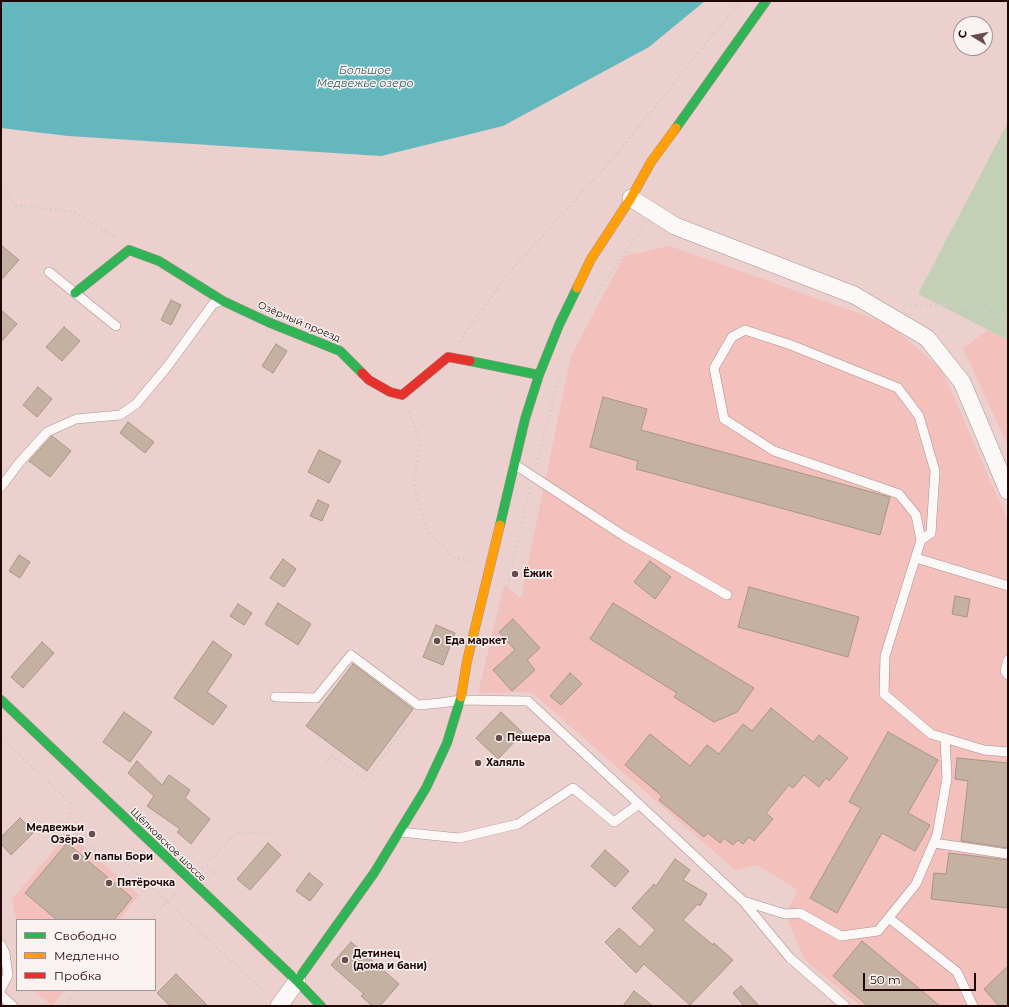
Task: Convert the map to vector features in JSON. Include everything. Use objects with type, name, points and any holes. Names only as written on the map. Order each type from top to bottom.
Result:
[{"type":"main road","points":[[297,982],[374,873],[426,788],[447,743],[460,700],[461,685],[525,419],[539,375],[559,325],[591,260],[631,198],[651,162],[766,1]]},
{"type":"main road","points":[[75,293],[129,250]]},
{"type":"main road","name":"Озёрный проезд","points":[[129,250],[159,261],[223,301],[268,322],[340,351],[369,380],[390,392],[402,395]]},
{"type":"main road","points":[[402,395],[448,357],[539,375]]},
{"type":"main road","name":"Щёлковское шоссе","points":[[1,700],[321,1006]]},
{"type":"street","points":[[631,198],[675,226],[854,295],[927,338],[962,382],[1008,491]]},
{"type":"street","points":[[280,1006],[297,982]]},
{"type":"lane","points":[[48,272],[116,326]]},
{"type":"lane","points":[[1,487],[19,463],[47,432],[76,419],[120,416],[136,404],[168,367],[214,304],[223,301]]},
{"type":"lane","points":[[921,540],[931,533],[935,471],[919,416],[898,388],[791,345],[745,330],[732,337],[714,368],[724,419],[774,451],[899,494],[916,515],[921,540],[885,656],[884,694],[931,734],[984,750],[1008,752]]},
{"type":"lane","points":[[514,464],[624,536],[727,595]]},
{"type":"lane","points":[[916,558],[1008,586]]},
{"type":"lane","points":[[275,697],[316,698],[351,655],[418,704],[460,700],[528,701],[743,901],[790,958],[845,1006]]},
{"type":"lane","points":[[1008,660],[1005,671],[1008,675]]},
{"type":"lane","points":[[743,901],[785,914],[800,914],[841,936],[878,931],[916,884],[937,835],[947,778],[945,738]]},
{"type":"lane","points":[[399,832],[459,838],[518,824],[573,788],[614,822],[639,804]]},
{"type":"lane","points":[[934,843],[1008,854]]},
{"type":"lane","points":[[889,918],[957,972],[973,1006]]},
{"type":"lane","points":[[1,945],[5,953],[8,974],[1,989]]},
{"type":"lane","points":[[1,995],[13,1006]]},
{"type":"path","points":[[448,357],[507,275],[616,155],[740,1]]},
{"type":"path","points":[[1,190],[16,205],[73,212],[112,233],[129,250]]},
{"type":"path","points":[[901,306],[926,307],[961,304],[981,309],[1008,322]]},
{"type":"path","points":[[402,395],[420,440],[414,487],[427,530],[453,557],[489,567]]},
{"type":"path","points":[[326,764],[331,755],[366,780],[407,723]]},
{"type":"path","points":[[1,737],[71,804],[67,824],[101,857],[121,858],[169,901],[280,1006]]},
{"type":"path","points":[[217,875],[206,865],[237,833],[277,832]]},
{"type":"path","points":[[151,919],[177,892]]},
{"type":"path","points":[[63,1006],[78,991]]},
{"type":"shaded area","points":[[670,246],[891,325],[942,370],[1008,521],[1008,1006],[860,1006],[805,960],[785,914],[798,890],[757,865],[735,870],[531,692],[478,693],[504,585],[521,598],[571,356],[624,256]]},
{"type":"shaded area","points":[[988,330],[1008,340],[1008,446],[963,348]]},
{"type":"shaded area","points":[[69,833],[139,895],[120,919],[16,919],[12,899]]},
{"type":"shaded area","points":[[34,991],[63,991],[52,1006]]},
{"type":"green space","points":[[1008,122],[1008,340],[918,294]]},
{"type":"water","name":"Большое Медвежье озеро","points":[[1,1],[705,1],[649,47],[503,126],[381,156],[68,136],[1,128]]},
{"type":"building","points":[[1,245],[19,260],[1,280]]},
{"type":"building","points":[[171,300],[181,305],[171,325],[161,320]]},
{"type":"building","points":[[1,310],[17,324],[1,342]]},
{"type":"building","points":[[64,327],[80,341],[62,361],[46,347]]},
{"type":"building","points":[[276,344],[287,351],[273,373],[262,366]]},
{"type":"building","points":[[38,387],[52,399],[37,417],[23,405]]},
{"type":"building","points":[[603,397],[647,409],[641,430],[890,497],[880,535],[636,469],[638,461],[590,447]]},
{"type":"building","points":[[128,422],[154,442],[145,453],[120,433]]},
{"type":"building","points":[[52,436],[71,451],[50,477],[29,461]]},
{"type":"building","points":[[319,450],[341,461],[329,483],[308,472]]},
{"type":"building","points":[[318,500],[329,505],[322,521],[310,516]]},
{"type":"building","points":[[19,555],[30,562],[20,578],[9,571]]},
{"type":"building","points":[[283,559],[296,569],[284,587],[270,578]]},
{"type":"building","points":[[650,561],[671,577],[655,599],[634,582]]},
{"type":"building","points":[[749,587],[859,617],[848,657],[738,627]]},
{"type":"building","points":[[955,596],[970,599],[967,617],[952,614]]},
{"type":"building","points":[[278,603],[311,624],[298,645],[265,624]]},
{"type":"building","points":[[613,603],[754,688],[737,712],[714,722],[674,697],[677,693],[590,639]]},
{"type":"building","points":[[238,604],[252,613],[244,625],[230,616]]},
{"type":"building","points":[[513,619],[540,648],[527,660],[535,670],[512,691],[493,670],[515,650],[499,632]]},
{"type":"building","points":[[436,625],[455,633],[443,665],[423,657]]},
{"type":"building","points":[[213,641],[232,655],[207,692],[227,706],[213,725],[174,698]]},
{"type":"building","points":[[42,642],[54,653],[23,688],[11,677]]},
{"type":"building","points":[[353,664],[413,709],[367,771],[306,726]]},
{"type":"building","points":[[570,673],[582,684],[561,705],[550,696]]},
{"type":"building","points":[[771,708],[813,742],[819,735],[848,758],[829,781],[826,778],[819,787],[804,775],[793,788],[789,785],[766,813],[773,819],[754,841],[749,837],[743,844],[738,840],[733,845],[724,838],[720,843],[708,833],[704,837],[659,800],[662,796],[625,765],[650,734],[690,766],[707,745],[719,754],[743,724],[752,731]]},
{"type":"building","points":[[124,712],[152,732],[130,762],[103,742]]},
{"type":"building","points":[[501,712],[523,733],[498,759],[476,738]]},
{"type":"building","points":[[888,732],[938,760],[908,813],[930,825],[915,851],[882,833],[837,913],[810,898],[861,808],[849,802]]},
{"type":"building","points":[[957,758],[1008,763],[1008,848],[961,841],[968,781],[955,779]]},
{"type":"building","points":[[137,761],[162,785],[169,775],[190,790],[185,798],[210,819],[191,844],[177,832],[180,829],[147,806],[154,796],[128,773]]},
{"type":"building","points":[[20,818],[34,832],[11,855],[1,844],[1,837]]},
{"type":"building","points":[[67,843],[132,898],[115,919],[56,919],[25,893]]},
{"type":"building","points":[[268,843],[281,855],[250,890],[237,879]]},
{"type":"building","points":[[605,850],[629,871],[615,887],[591,866]]},
{"type":"building","points":[[949,853],[1008,860],[1008,908],[931,899],[934,873],[946,874]]},
{"type":"building","points":[[675,859],[690,870],[683,880],[707,894],[700,906],[698,904],[683,920],[713,945],[714,943],[733,960],[690,1005],[644,964],[636,973],[605,942],[619,928],[640,947],[655,930],[632,908],[654,884],[656,886]]},
{"type":"building","points":[[309,873],[323,884],[310,901],[296,891]]},
{"type":"building","points":[[862,941],[940,1006],[868,1006],[833,976]]},
{"type":"building","points":[[351,942],[399,984],[380,1006],[372,1006],[361,996],[364,994],[331,965]]},
{"type":"building","points":[[1008,966],[1008,1006],[999,1006],[984,989]]},
{"type":"building","points":[[176,974],[208,1006],[170,1006],[157,993]]},
{"type":"building","points":[[741,986],[759,1006],[744,1006],[733,993]]},
{"type":"building","points":[[634,991],[653,1006],[623,1006]]},
{"type":"traffic: fast","points":[[676,128],[766,1]]},
{"type":"traffic: fast","points":[[75,293],[129,250],[159,261],[223,301],[268,322],[340,351],[362,373]]},
{"type":"traffic: fast","points":[[500,525],[525,419],[539,375],[559,325],[577,288]]},
{"type":"traffic: fast","points":[[470,361],[539,375]]},
{"type":"traffic: fast","points":[[297,981],[374,873],[426,788],[447,743],[461,697]]},
{"type":"traffic: fast","points":[[1,700],[297,981],[321,1006]]},
{"type":"traffic: slow","points":[[577,288],[591,259],[631,198],[651,162],[676,128]]},
{"type":"traffic: slow","points":[[461,697],[467,661],[500,525]]},
{"type":"traffic: jam","points":[[362,373],[369,380],[390,392],[402,395],[448,357],[470,361]]},
{"type":"place","name":"Ёжик","points":[[515,574]]},
{"type":"place","name":"Еда маркет","points":[[437,641]]},
{"type":"place","name":"Пещера","points":[[499,738]]},
{"type":"place","name":"Халяль","points":[[478,763]]},
{"type":"place","name":"Медвежьи Озёра","points":[[92,834]]},
{"type":"place","name":"У папы Бори","points":[[76,857]]},
{"type":"place","name":"Пятёрочка","points":[[109,883]]},
{"type":"place","name":"Детинец (дома и бани)","points":[[345,960]]}]
